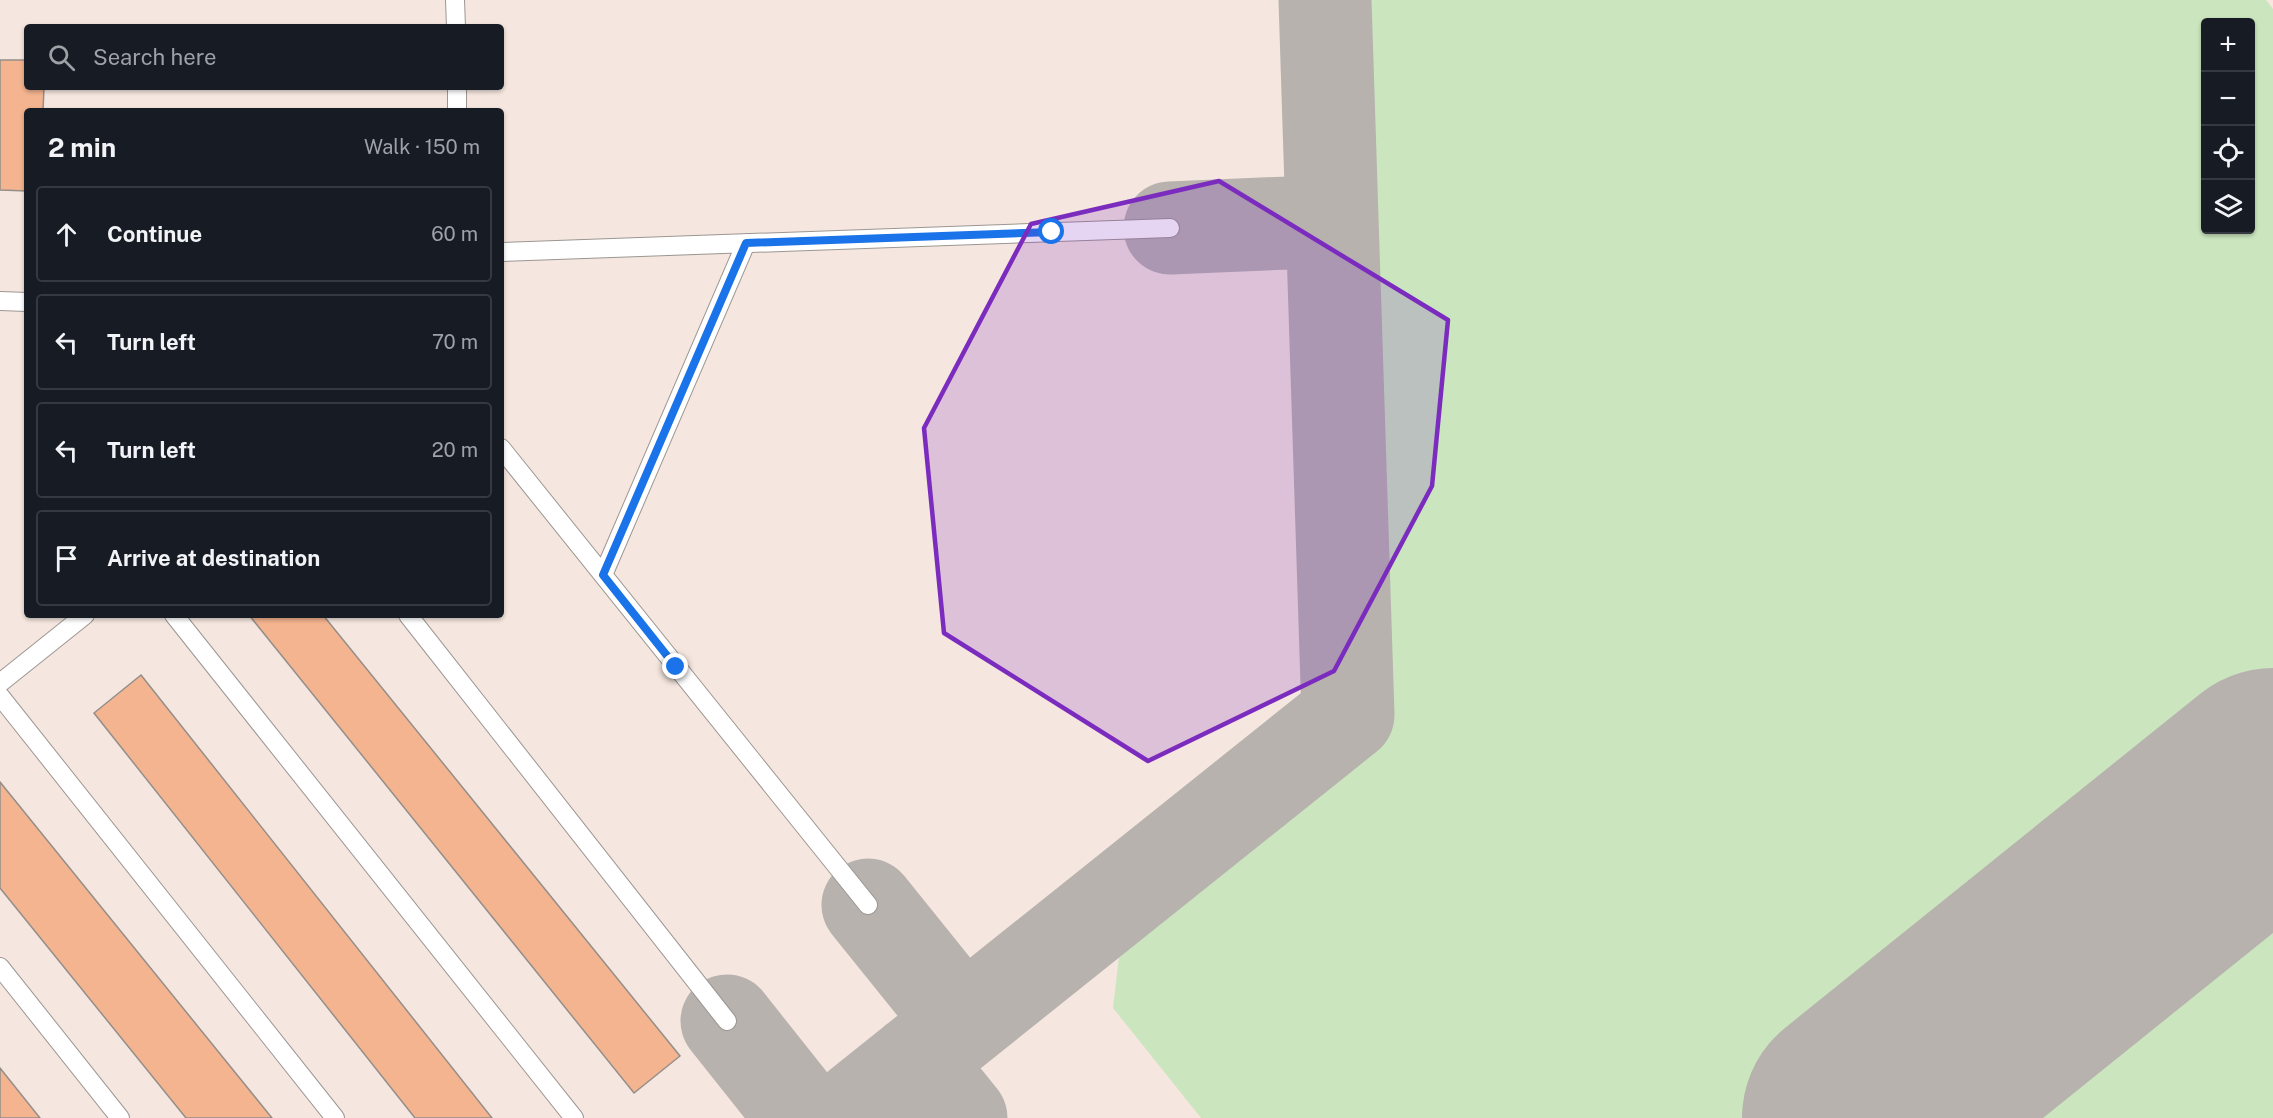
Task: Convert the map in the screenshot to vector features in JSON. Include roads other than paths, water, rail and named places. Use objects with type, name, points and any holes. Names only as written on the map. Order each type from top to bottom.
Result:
[{"type":"lane","points":[[455,0],[456,24]]},
{"type":"lane","points":[[457,90],[457,108]]},
{"type":"lane","points":[[504,252],[1170,228]]},
{"type":"lane","points":[[603,575],[746,243]]},
{"type":"lane","points":[[0,301],[24,302]]},
{"type":"lane","points":[[504,452],[868,905]]},
{"type":"lane","points":[[0,683],[81,618]]},
{"type":"lane","points":[[176,618],[574,1118]]},
{"type":"lane","points":[[410,618],[727,1021]]},
{"type":"lane","points":[[0,696],[335,1118]]},
{"type":"lane","points":[[0,967],[120,1118]]}]
